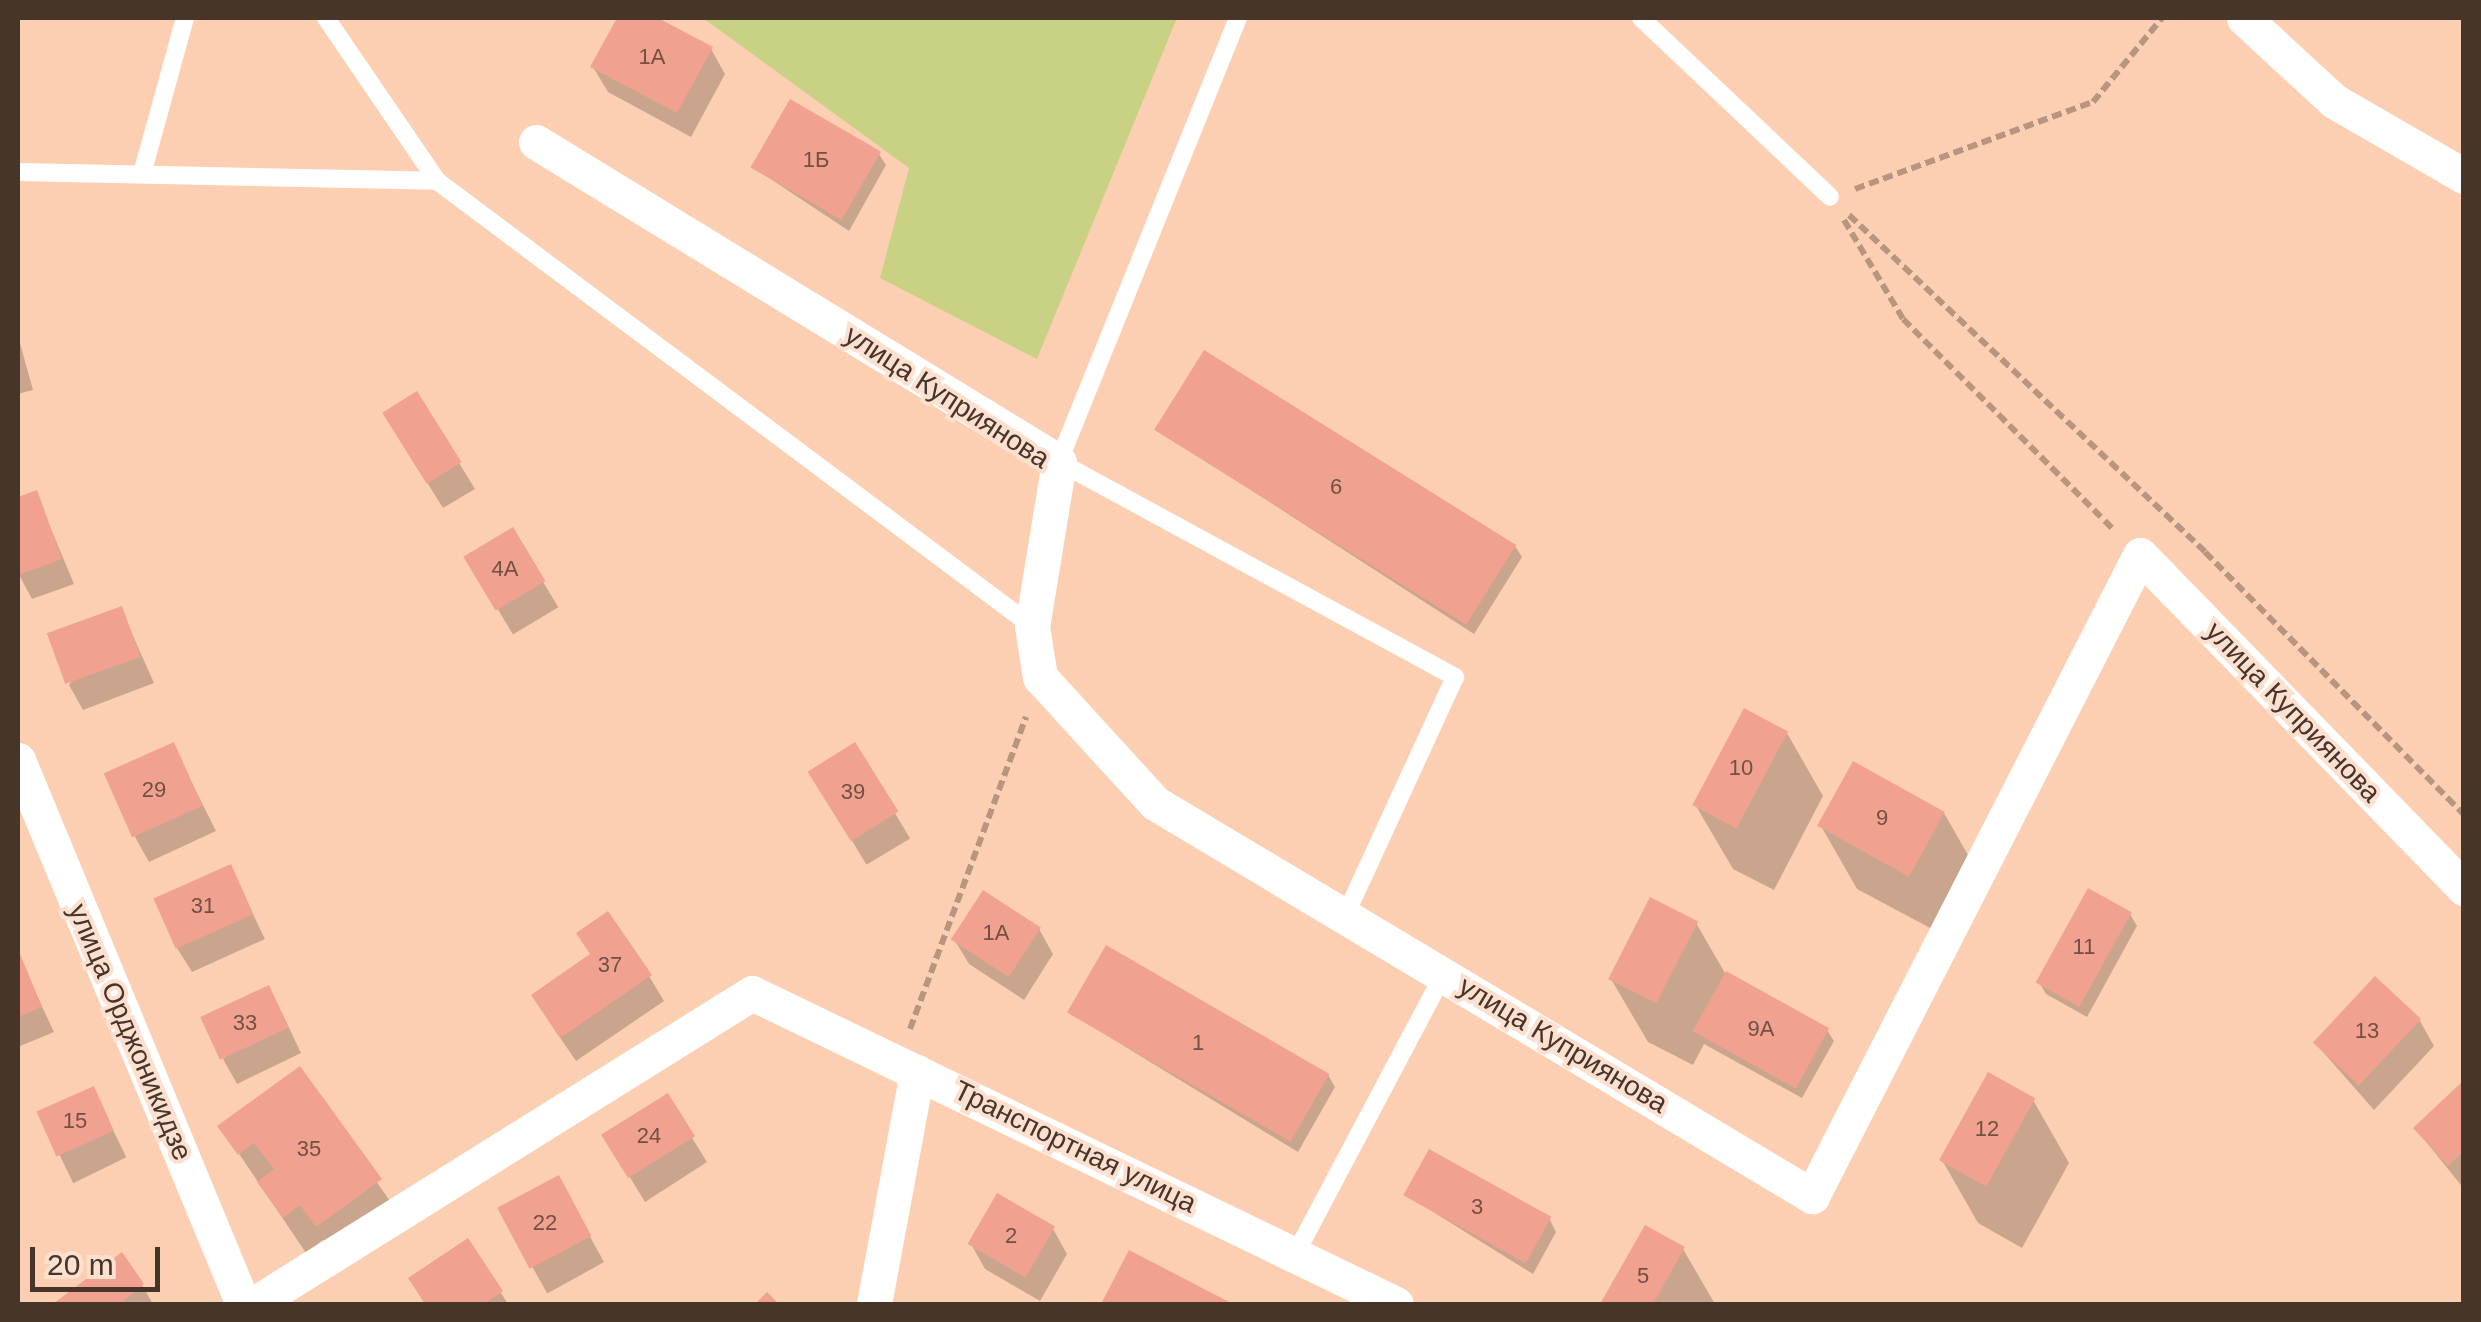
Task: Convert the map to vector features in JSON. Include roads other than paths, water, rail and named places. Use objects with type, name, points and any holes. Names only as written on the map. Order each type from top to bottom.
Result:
[{"type":"street","points":[[2244,18],[2334,100],[2464,176]]},
{"type":"street","name":"улица Куприянова","points":[[536,142],[1059,462],[1032,626],[1040,677],[1155,803],[1344,919],[1444,972],[1812,1196],[2140,555],[2464,888]]},
{"type":"street","name":"улица Орджоникидзе","points":[[18,760],[243,1304]]},
{"type":"street","name":"Транспортная улица","points":[[254,1304],[752,994],[1396,1304]]},
{"type":"street","points":[[874,1304],[908,1067]]},
{"type":"lane","points":[[142,174],[185,18]]},
{"type":"lane","points":[[326,18],[438,180],[1032,626]]},
{"type":"lane","points":[[1238,18],[1059,462],[1455,677],[1344,919]]},
{"type":"lane","points":[[1641,18],[1830,197]]},
{"type":"lane","points":[[18,172],[438,180]]},
{"type":"lane","points":[[1296,1253],[1444,972]]}]
